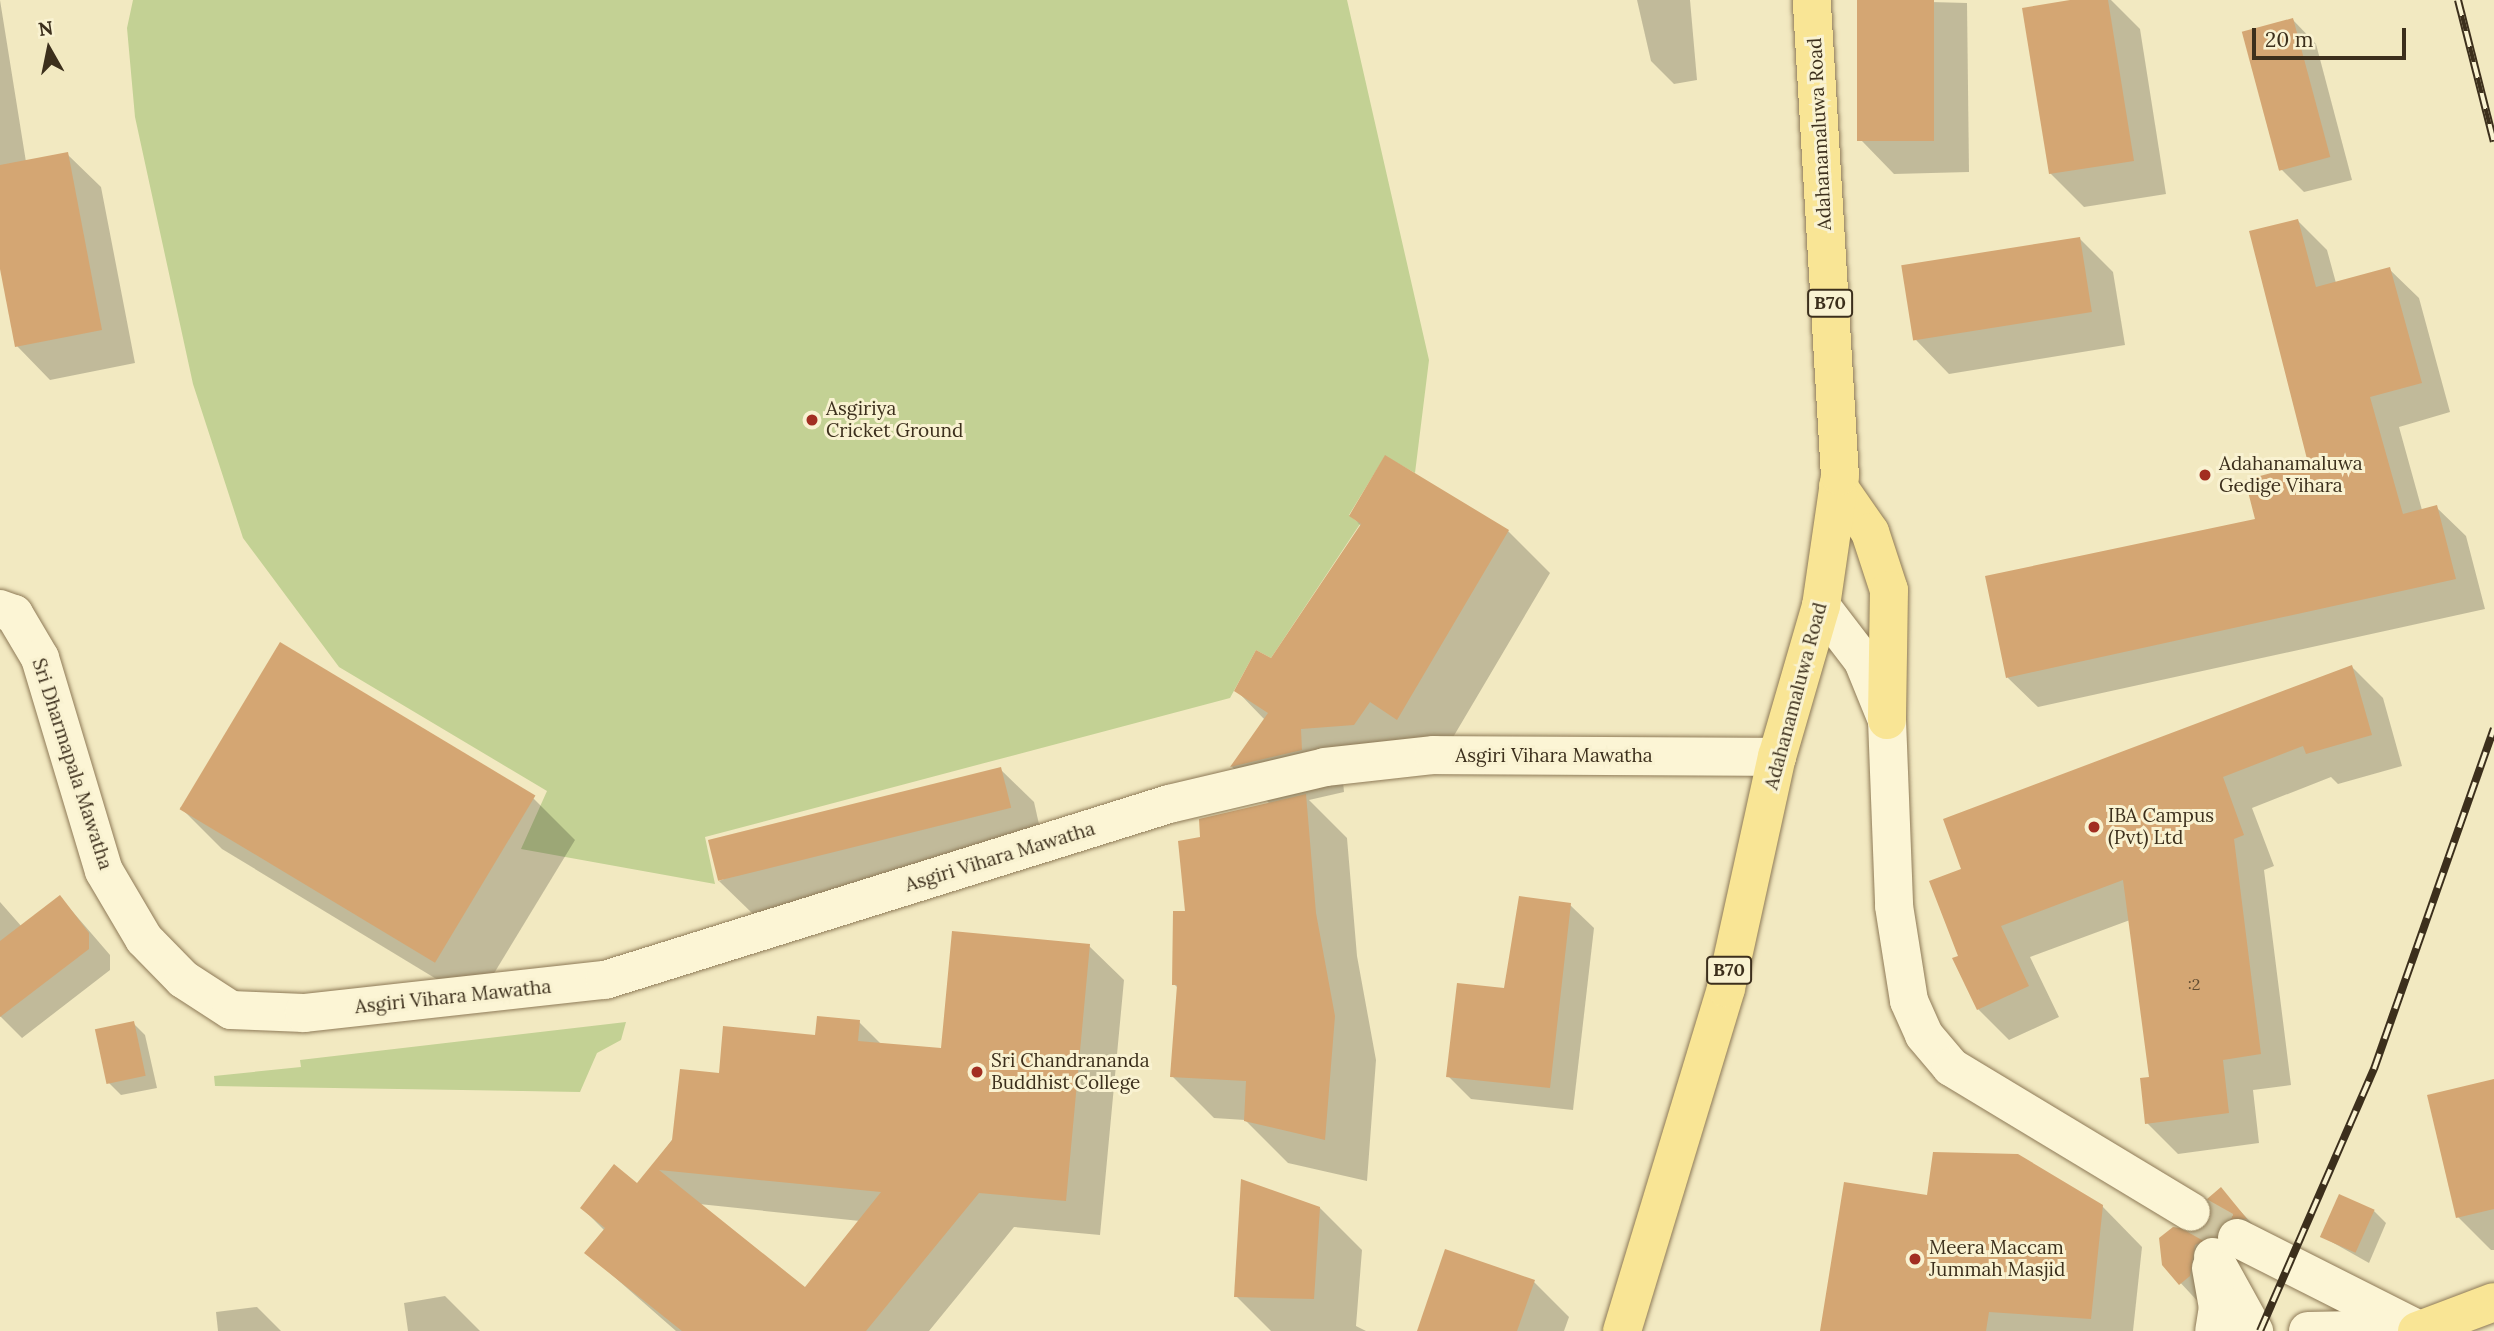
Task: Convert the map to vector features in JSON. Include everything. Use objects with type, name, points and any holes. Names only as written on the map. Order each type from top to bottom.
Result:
[{"type":"main road","name":"Adahanamaluwa Road","points":[[1622,1331],[1726,988],[1777,757],[1821,606],[1838,486],[1812,0]]},
{"type":"main road","points":[[1838,486],[1870,532],[1888,590],[1887,720]]},
{"type":"main road","points":[[2418,1331],[2494,1302]]},
{"type":"street","points":[[1821,606],[1863,661],[1887,720],[1894,906],[1909,1001],[1924,1035],[1951,1067],[2187,1211]]},
{"type":"street","name":"Sri Dharmapala Mawatha","points":[[0,609],[14,614],[40,658],[104,872],[144,939],[183,979],[231,1010]]},
{"type":"street","name":"Asgiri Vihara Mawatha","points":[[231,1010],[304,1013],[605,980],[1169,804],[1325,767],[1434,755],[1777,757]]},
{"type":"street","points":[[2220,1252],[2418,1331]]},
{"type":"street","points":[[2214,1331],[2220,1252]]},
{"type":"street","points":[[2220,1252],[2253,1331]]},
{"type":"street","points":[[2308,1331],[2418,1331]]},
{"type":"green space","name":"Asgiriya Cricket Ground","points":[[133,0],[1347,0],[1429,360],[1415,473],[1385,456],[1349,515],[1360,524],[1271,658],[1256,650],[1230,698],[705,837],[715,884],[521,849],[547,791],[339,667],[243,538],[193,384],[135,117],[127,28]]},
{"type":"green space","points":[[626,1022],[621,1040],[597,1053],[580,1092],[215,1086],[214,1076],[301,1067],[300,1060]]},
{"type":"building","points":[[1857,0],[1934,0],[1934,141],[1857,141]]},
{"type":"building","points":[[2070,0],[2108,0],[2134,161],[2049,174],[2022,8]]},
{"type":"building","points":[[2293,18],[2330,157],[2279,171],[2242,32]]},
{"type":"building","points":[[68,152],[102,330],[15,347],[0,269],[0,165]]},
{"type":"building","points":[[2298,219],[2316,287],[2390,267],[2422,383],[2370,397],[2403,514],[2437,505],[2456,579],[2006,678],[1985,576],[2255,519],[2245,480],[2308,463],[2249,231]]},
{"type":"building","points":[[2080,237],[2092,312],[1913,340],[1901,265]]},
{"type":"building","points":[[1385,455],[1509,530],[1397,720],[1370,702],[1354,725],[1301,729],[1302,750],[1230,767],[1268,713],[1234,691],[1256,650],[1271,658],[1361,524],[1349,516]]},
{"type":"building","points":[[280,642],[535,795],[435,963],[180,809]]},
{"type":"building","points":[[2352,665],[2372,735],[2306,754],[2303,746],[2223,777],[2244,835],[2234,839],[2261,1054],[2223,1060],[2229,1113],[2145,1124],[2140,1078],[2149,1077],[2123,880],[2001,926],[2029,986],[1977,1010],[1952,958],[1958,956],[1929,881],[1961,869],[1943,819]]},
{"type":"building","points":[[1001,767],[1011,808],[718,881],[708,840]]},
{"type":"building","points":[[1306,794],[1316,913],[1335,1016],[1325,1140],[1244,1121],[1246,1081],[1170,1077],[1177,985],[1172,985],[1173,911],[1185,911],[1178,841],[1200,837],[1199,819]]},
{"type":"building","points":[[60,895],[89,933],[89,949],[0,1017],[0,941]]},
{"type":"building","points":[[1519,896],[1571,903],[1550,1088],[1446,1077],[1457,983],[1504,988]]},
{"type":"building","points":[[952,931],[1090,944],[1066,1201],[979,1193],[866,1331],[682,1331],[584,1253],[605,1228],[580,1208],[614,1164],[637,1183],[672,1140],[680,1069],[719,1073],[723,1026],[815,1035],[817,1016],[860,1020],[858,1041],[941,1048]],"holes":[[[659,1170],[881,1192],[805,1287]]]},
{"type":"building","points":[[134,1021],[146,1076],[107,1084],[95,1029]]},
{"type":"building","points":[[2494,1079],[2494,1209],[2456,1218],[2427,1095]]},
{"type":"building","points":[[1933,1152],[2018,1154],[2103,1205],[2091,1319],[1989,1312],[1986,1331],[1820,1331],[1844,1182],[1927,1195]]},
{"type":"building","points":[[1241,1179],[1320,1207],[1314,1299],[1234,1297]]},
{"type":"building","points":[[2221,1187],[2247,1219],[2226,1219],[2216,1236],[2195,1245],[2190,1276],[2179,1285],[2162,1265],[2159,1238],[2173,1227],[2202,1231],[2213,1213],[2207,1199]]},
{"type":"building","points":[[2339,1194],[2375,1210],[2356,1253],[2320,1237]]},
{"type":"building","points":[[1445,1249],[1535,1280],[1517,1331],[1417,1331]]},
{"type":"tunnel","points":[[2191,1212],[2237,1238]]},
{"type":"railway","points":[[2458,0],[2494,142]]},
{"type":"railway","points":[[2260,1331],[2374,1069],[2494,728]]},
{"type":"place","name":"Asgiriya Cricket Ground","points":[[812,420]]},
{"type":"place","name":"Adahanamaluwa Gedige Vihara","points":[[2205,475]]},
{"type":"place","name":"IBA Campus (Pvt) Ltd","points":[[2094,827]]},
{"type":"place","name":"Sri Chandrananda Buddhist College","points":[[977,1072]]},
{"type":"place","name":"Meera Maccam Jummah Masjid","points":[[1915,1259]]}]
